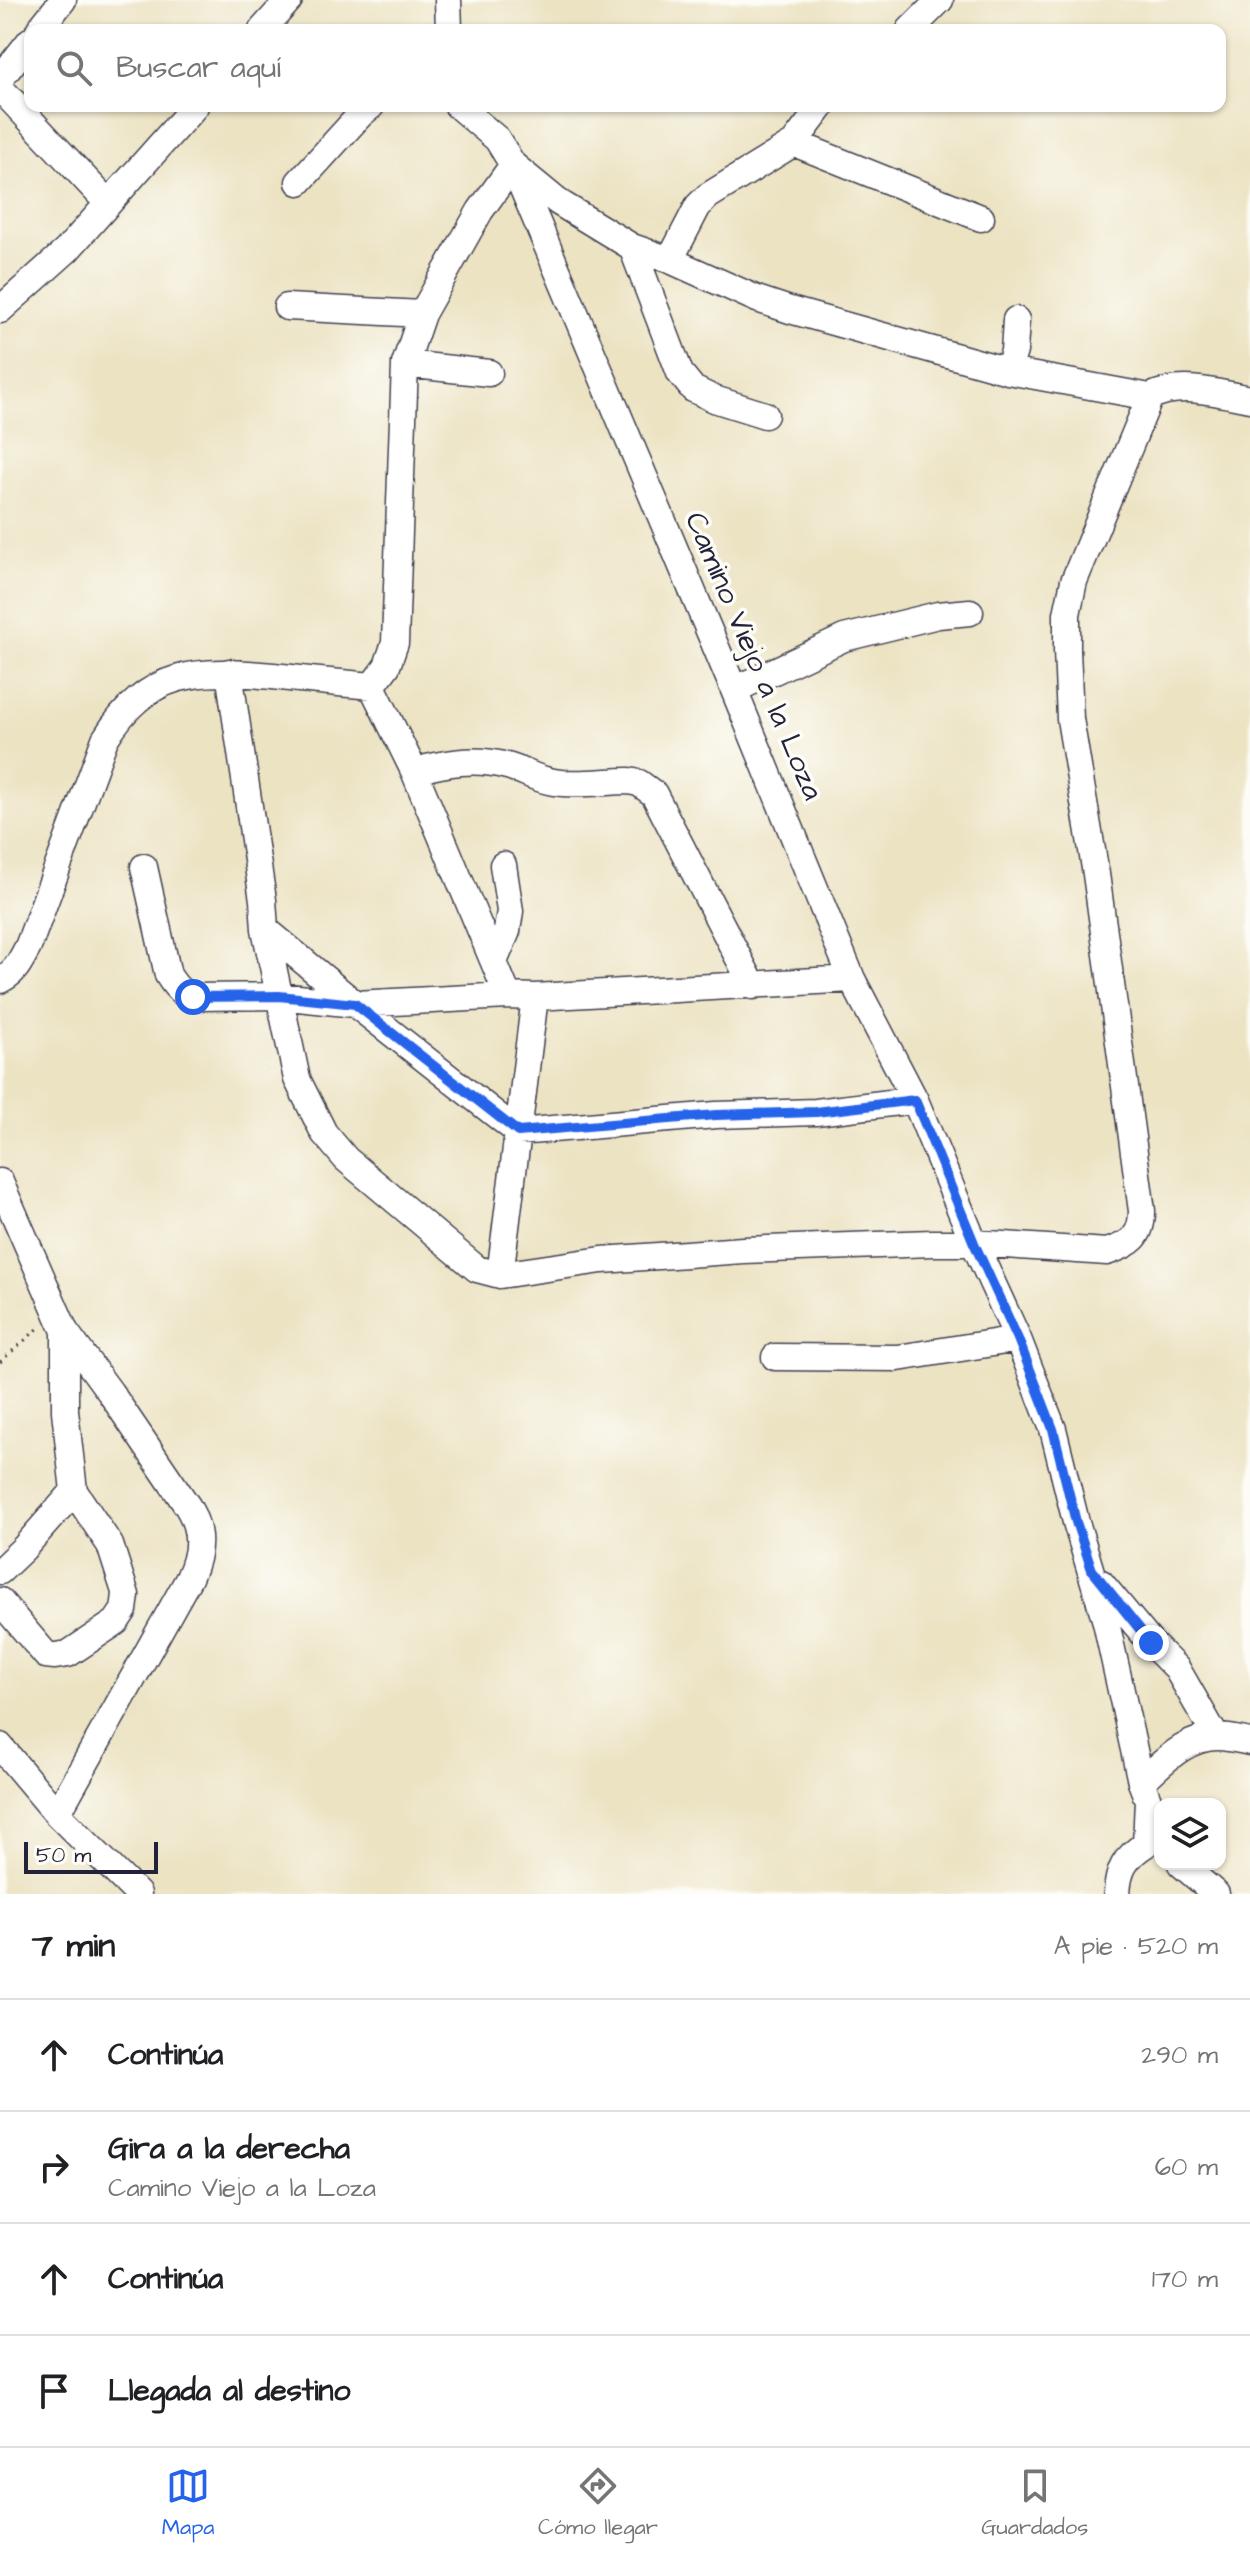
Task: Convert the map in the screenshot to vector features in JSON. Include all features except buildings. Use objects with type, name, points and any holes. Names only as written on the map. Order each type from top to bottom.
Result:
[{"type":"street","points":[[44,24],[63,0]]},
{"type":"street","points":[[267,24],[289,0]]},
{"type":"street","points":[[448,0],[449,24]]},
{"type":"street","points":[[916,24],[940,0]]},
{"type":"street","points":[[0,79],[24,49]]},
{"type":"street","points":[[0,88],[108,203]]},
{"type":"street","points":[[0,310],[67,250],[190,112]]},
{"type":"street","points":[[299,182],[364,112]]},
{"type":"street","name":"Camino Viejo a la Loza","points":[[465,112],[497,139],[513,165],[852,979],[915,1100],[974,1243],[1018,1339],[1053,1429],[1076,1522],[1092,1570]]},
{"type":"street","points":[[670,260],[698,206],[708,196],[794,143],[817,112]]},
{"type":"street","points":[[794,143],[981,218]]},
{"type":"street","points":[[372,686],[387,666],[395,643],[405,364],[422,314],[480,211],[513,165],[558,202],[632,247],[790,310],[1008,371],[1150,397],[1163,390],[1179,389],[1248,397]]},
{"type":"street","points":[[632,247],[680,373],[693,389],[765,415]]},
{"type":"street","points":[[287,307],[422,314]]},
{"type":"street","points":[[1008,371],[1014,351],[1016,320]]},
{"type":"street","points":[[405,364],[489,373]]},
{"type":"street","points":[[229,672],[265,929],[297,1079],[324,1133],[346,1159],[470,1266],[500,1275],[602,1260],[743,1250],[974,1243],[1107,1252],[1133,1239],[1142,1226],[1098,889],[1070,719],[1067,626],[1074,581],[1150,397]]},
{"type":"street","points":[[734,690],[844,638],[924,618],[970,612]]},
{"type":"street","points":[[0,980],[10,976],[17,968],[28,947],[105,739],[131,703],[171,680],[198,673],[229,672],[372,686]]},
{"type":"street","points":[[372,686],[414,771],[508,996]]},
{"type":"street","points":[[414,771],[458,760],[476,760],[507,766],[558,783],[639,783],[654,794],[753,986]]},
{"type":"street","points":[[494,962],[507,931],[510,911],[503,865]]},
{"type":"street","points":[[144,867],[168,975],[183,994],[193,997],[279,996],[355,1004],[852,979]]},
{"type":"street","points":[[265,929],[518,1132],[716,1115],[816,1112],[915,1100]]},
{"type":"street","points":[[500,1275],[535,997]]},
{"type":"street","points":[[0,1182],[61,1321],[188,1507],[196,1521],[199,1549],[196,1562],[176,1602],[57,1814]]},
{"type":"street","points":[[0,1601],[46,1655],[55,1656],[68,1654],[116,1622],[124,1610],[126,1595],[110,1545],[74,1491],[65,1411],[61,1321]]},
{"type":"street","points":[[775,1357],[898,1358],[1018,1339]]},
{"type":"street","points":[[0,1571],[74,1491]]},
{"type":"street","points":[[1092,1570],[1118,1606],[1177,1669],[1216,1737]]},
{"type":"street","points":[[1092,1570],[1141,1782],[1148,1800],[1153,1847],[1125,1860],[1119,1870],[1117,1894]]},
{"type":"street","points":[[1141,1782],[1185,1745],[1216,1737],[1250,1742]]},
{"type":"street","points":[[0,1746],[57,1814],[138,1894]]},
{"type":"street","points":[[1188,1870],[1216,1894]]},
{"type":"path","points":[[0,1362],[61,1321]]},
{"type":"route","points":[[193,997],[279,996],[355,1004],[518,1132],[716,1115],[816,1112],[915,1100],[974,1243],[1018,1339],[1053,1429],[1076,1522],[1092,1570],[1118,1606],[1151,1643]]}]
